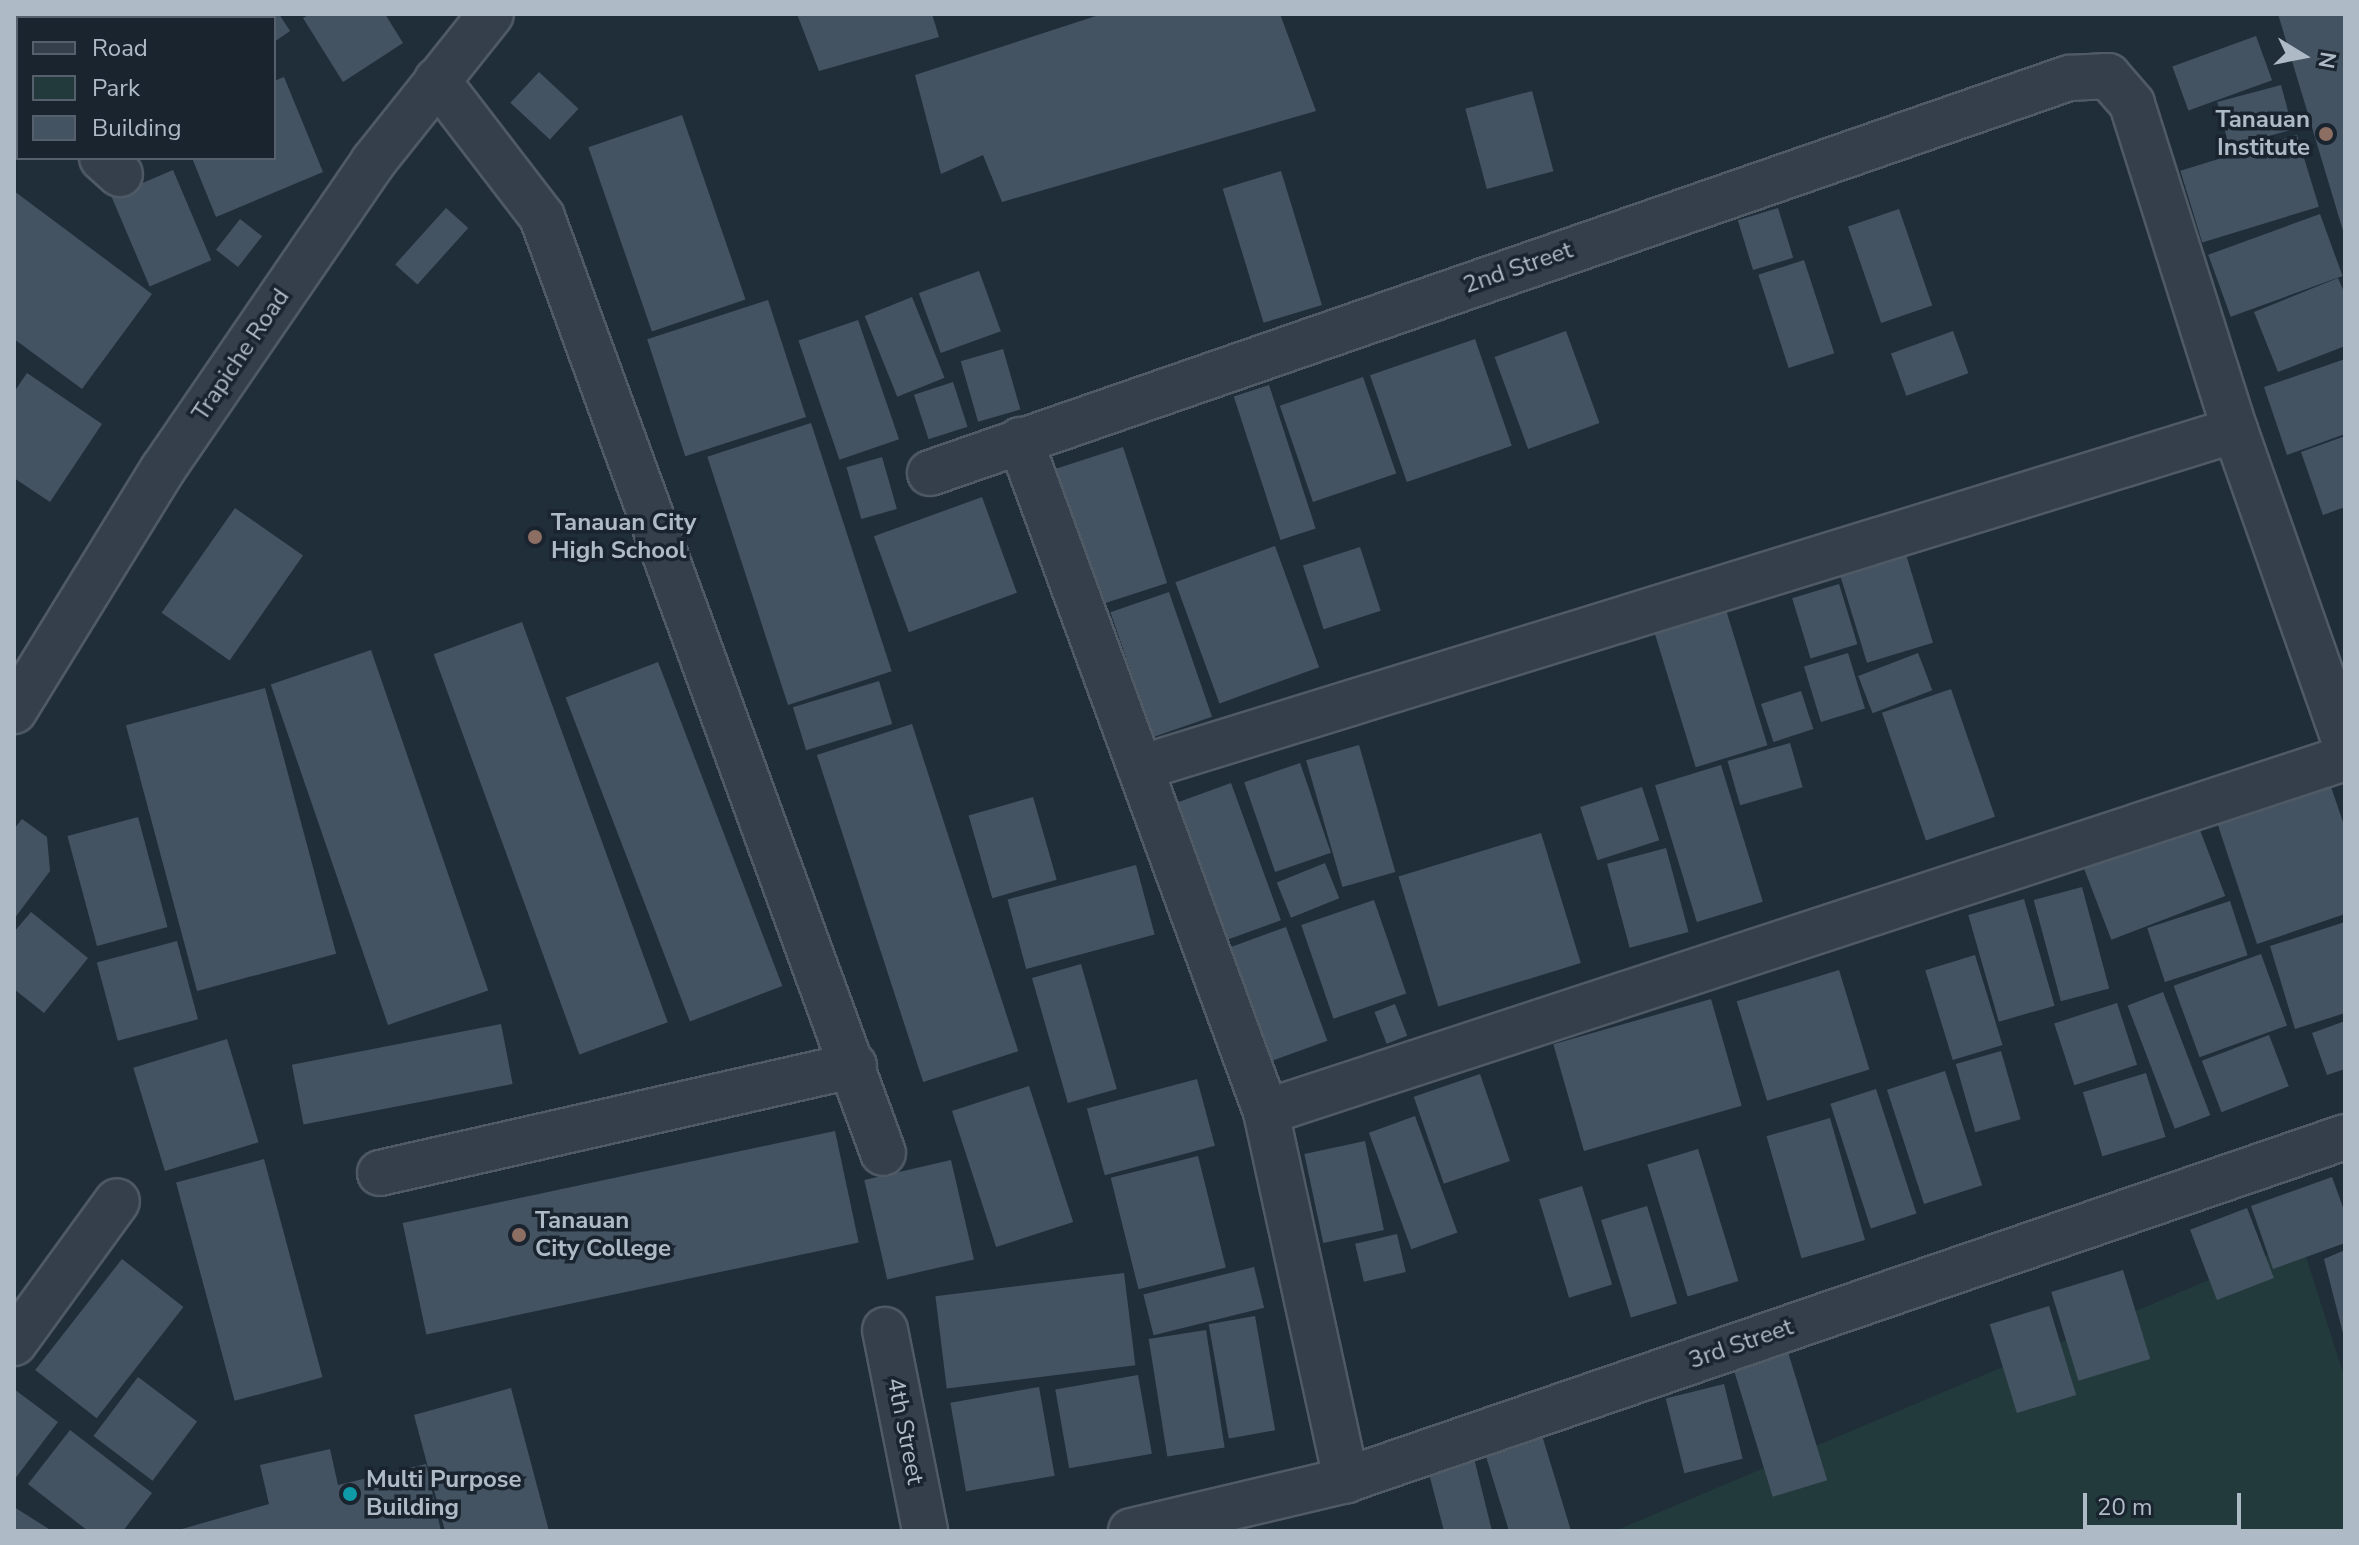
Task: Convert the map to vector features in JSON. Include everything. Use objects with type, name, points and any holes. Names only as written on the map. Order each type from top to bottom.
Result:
[{"type":"street","name":"Trapiche Road","points":[[14,711],[163,469],[373,162],[491,14]]},
{"type":"street","name":"2nd Street","points":[[930,473],[2069,78],[2108,76],[2132,104],[2235,430]]},
{"type":"street","points":[[437,80],[542,217],[854,1065],[883,1153]]},
{"type":"street","points":[[1140,768],[2235,430],[2345,743]]},
{"type":"street","points":[[1020,440],[1266,1112],[1346,1480]]},
{"type":"street","points":[[1266,1112],[2345,758]]},
{"type":"street","points":[[380,1173],[854,1065]]},
{"type":"street","name":"3rd Street","points":[[1131,1531],[1346,1480],[2345,1137]]},
{"type":"street","points":[[14,1343],[117,1201]]},
{"type":"street","name":"4th Street","points":[[885,1330],[925,1531]]},
{"type":"green space","points":[[2301,1241],[2345,1379],[2345,1531],[1615,1531]]},
{"type":"building","points":[[14,14],[92,16],[16,16],[16,30]]},
{"type":"building","points":[[159,14],[279,14],[290,31],[276,41],[276,16]]},
{"type":"building","points":[[310,14],[385,14],[403,43],[343,82],[303,18]]},
{"type":"building","points":[[797,14],[932,14],[939,37],[819,71]]},
{"type":"building","points":[[1102,14],[1280,14],[1316,111],[1002,202],[983,155],[941,174],[915,75]]},
{"type":"building","name":"Tanauan Institute","points":[[2278,14],[2345,14],[2345,234],[2344,234]]},
{"type":"building","points":[[2256,36],[2272,80],[2188,111],[2172,66]]},
{"type":"building","points":[[539,72],[578,109],[550,140],[510,103]]},
{"type":"building","points":[[284,77],[323,172],[216,217],[193,160],[276,160],[276,80]]},
{"type":"building","points":[[2281,85],[2293,129],[2229,147],[2217,102]]},
{"type":"building","points":[[1532,91],[1553,171],[1487,189],[1465,109]]},
{"type":"building","points":[[682,115],[745,299],[652,332],[588,147]]},
{"type":"building","points":[[2297,135],[2319,207],[2202,242],[2180,171]]},
{"type":"building","points":[[173,170],[211,260],[150,286],[111,196]]},
{"type":"building","points":[[1281,171],[1322,305],[1264,323],[1223,189]]},
{"type":"building","points":[[14,191],[152,294],[82,389],[14,339]]},
{"type":"building","points":[[446,208],[468,228],[417,285],[395,264]]},
{"type":"building","points":[[1778,208],[1793,258],[1753,270],[1738,220]]},
{"type":"building","points":[[1899,209],[1932,305],[1881,323],[1848,227]]},
{"type":"building","points":[[2320,214],[2343,276],[2231,317],[2208,255]]},
{"type":"building","points":[[240,219],[262,236],[238,267],[216,250]]},
{"type":"building","points":[[1804,260],[1834,353],[1789,368],[1758,275]]},
{"type":"building","points":[[979,271],[1001,331],[941,353],[919,293]]},
{"type":"building","points":[[2338,278],[2345,294],[2345,346],[2278,372],[2254,312]]},
{"type":"building","points":[[912,297],[945,378],[897,397],[865,316]]},
{"type":"building","points":[[768,300],[806,417],[685,456],[647,339]]},
{"type":"building","points":[[858,320],[899,439],[839,460],[798,341]]},
{"type":"building","points":[[1566,331],[1600,423],[1528,449],[1495,357]]},
{"type":"building","points":[[1953,331],[1968,373],[1906,396],[1891,354]]},
{"type":"building","points":[[1475,339],[1512,446],[1407,482],[1370,375]]},
{"type":"building","points":[[1003,349],[1020,410],[978,422],[961,361]]},
{"type":"building","points":[[2345,359],[2345,434],[2287,455],[2264,387]]},
{"type":"building","points":[[27,373],[102,424],[50,502],[14,478],[14,392]]},
{"type":"building","points":[[1363,377],[1396,473],[1313,502],[1280,406]]},
{"type":"building","points":[[953,382],[968,427],[929,439],[914,395]]},
{"type":"building","points":[[1269,385],[1316,529],[1280,540],[1234,396]]},
{"type":"building","points":[[811,423],[892,671],[788,705],[707,457]]},
{"type":"building","points":[[2345,436],[2345,507],[2323,515],[2301,452]]},
{"type":"building","points":[[1123,447],[1167,583],[1085,610],[1041,474]]},
{"type":"building","points":[[882,457],[897,509],[861,519],[846,467]]},
{"type":"building","points":[[982,497],[1017,593],[909,632],[874,536]]},
{"type":"building","points":[[235,508],[303,556],[230,660],[162,613]]},
{"type":"building","points":[[1275,546],[1319,667],[1220,703],[1175,582]]},
{"type":"building","points":[[1360,547],[1381,611],[1324,629],[1303,566]]},
{"type":"building","points":[[1904,548],[1933,643],[1867,663],[1838,568]]},
{"type":"building","points":[[1839,584],[1857,644],[1811,659],[1792,598]]},
{"type":"building","points":[[1169,592],[1212,717],[1153,737],[1110,612]]},
{"type":"building","points":[[1723,600],[1767,745],[1696,767],[1651,622]]},
{"type":"building","points":[[522,622],[668,1022],[579,1054],[434,654]]},
{"type":"building","points":[[371,650],[488,990],[388,1025],[271,685]]},
{"type":"building","points":[[1848,653],[1865,708],[1821,722],[1804,666]]},
{"type":"building","points":[[1918,653],[1932,690],[1873,713],[1858,676]]},
{"type":"building","points":[[658,662],[782,986],[690,1021],[566,697]]},
{"type":"building","points":[[879,681],[892,724],[806,750],[793,707]]},
{"type":"building","points":[[265,688],[336,954],[197,991],[126,725]]},
{"type":"building","points":[[1951,689],[1995,817],[1926,840],[1882,713]]},
{"type":"building","points":[[1801,691],[1813,729],[1773,742],[1761,704]]},
{"type":"building","points":[[912,724],[1018,1051],[923,1082],[817,755]]},
{"type":"building","points":[[1790,743],[1803,787],[1740,805],[1728,761]]},
{"type":"building","points":[[1359,745],[1395,872],[1343,887],[1306,760]]},
{"type":"building","points":[[1300,763],[1331,853],[1275,872],[1244,782]]},
{"type":"building","points":[[1721,765],[1763,902],[1697,922],[1655,785]]},
{"type":"building","points":[[2327,775],[2345,828],[2345,914],[2257,944],[2214,813]]},
{"type":"building","points":[[1231,783],[1281,920],[1211,946],[1161,808]]},
{"type":"building","points":[[1642,787],[1659,840],[1597,860],[1580,807]]},
{"type":"building","points":[[1033,797],[1057,880],[992,898],[969,815]]},
{"type":"building","points":[[138,817],[168,927],[97,946],[67,836]]},
{"type":"building","points":[[22,819],[47,837],[50,871],[14,919],[14,829]]},
{"type":"building","points":[[2198,825],[2225,896],[2111,940],[2084,869]]},
{"type":"building","points":[[1541,833],[1581,963],[1438,1007],[1399,877]]},
{"type":"building","points":[[1666,848],[1689,932],[1630,948],[1607,864]]},
{"type":"building","points":[[1325,863],[1339,898],[1291,918],[1277,882]]},
{"type":"building","points":[[1136,865],[1155,935],[1026,969],[1008,899]]},
{"type":"building","points":[[2082,887],[2109,988],[2061,1001],[2034,900]]},
{"type":"building","points":[[2024,899],[2055,1006],[1999,1022],[1968,915]]},
{"type":"building","points":[[1374,900],[1406,994],[1333,1019],[1301,925]]},
{"type":"building","points":[[2230,901],[2248,955],[2165,982],[2147,928]]},
{"type":"building","points":[[31,912],[88,958],[44,1013],[14,989],[14,932]]},
{"type":"building","points":[[2345,922],[2345,1013],[2295,1029],[2270,946]]},
{"type":"building","points":[[1286,927],[1327,1041],[1254,1067],[1213,954]]},
{"type":"building","points":[[177,941],[198,1019],[118,1041],[97,962]]},
{"type":"building","points":[[2261,954],[2287,1025],[2200,1057],[2174,986]]},
{"type":"building","points":[[1975,955],[2002,1045],[1953,1060],[1925,970]]},
{"type":"building","points":[[1081,964],[1117,1089],[1068,1103],[1032,978]]},
{"type":"building","points":[[1839,970],[1869,1069],[1767,1101],[1737,1001]]},
{"type":"building","points":[[2163,992],[2210,1115],[2175,1129],[2128,1006]]},
{"type":"building","points":[[1711,999],[1742,1106],[1584,1151],[1553,1044]]},
{"type":"building","points":[[2117,1003],[2137,1065],[2074,1085],[2054,1023]]},
{"type":"building","points":[[1395,1004],[1407,1036],[1387,1044],[1374,1012]]},
{"type":"building","points":[[2345,1021],[2345,1069],[2327,1075],[2312,1033]]},
{"type":"building","points":[[501,1024],[513,1084],[304,1125],[292,1065]]},
{"type":"building","points":[[2269,1035],[2289,1086],[2221,1112],[2202,1061]]},
{"type":"building","points":[[227,1039],[259,1142],[165,1171],[133,1068]]},
{"type":"building","points":[[2001,1051],[2021,1119],[1975,1132],[1956,1064]]},
{"type":"building","points":[[1945,1071],[1982,1185],[1924,1204],[1887,1090]]},
{"type":"building","points":[[2146,1073],[2166,1137],[2102,1156],[2083,1092]]},
{"type":"building","points":[[1480,1074],[1510,1161],[1444,1184],[1414,1097]]},
{"type":"building","points":[[1197,1079],[1215,1146],[1105,1175],[1087,1109]]},
{"type":"building","points":[[1029,1086],[1073,1222],[996,1247],[952,1111]]},
{"type":"building","points":[[1876,1089],[1916,1214],[1871,1228],[1830,1104]]},
{"type":"building","points":[[1415,1116],[1457,1233],[1411,1249],[1369,1133]]},
{"type":"building","points":[[1830,1118],[1865,1240],[1802,1258],[1767,1136]]},
{"type":"building","points":[[835,1131],[859,1243],[426,1334],[403,1223]]},
{"type":"building","points":[[1365,1141],[1384,1230],[1323,1243],[1304,1154]]},
{"type":"building","points":[[1698,1149],[1738,1281],[1688,1296],[1647,1164]]},
{"type":"building","points":[[1198,1156],[1226,1268],[1138,1289],[1111,1178]]},
{"type":"building","points":[[264,1159],[322,1377],[235,1401],[176,1183]]},
{"type":"building","points":[[951,1160],[974,1259],[887,1279],[864,1180]]},
{"type":"building","points":[[2332,1177],[2345,1213],[2345,1243],[2273,1269],[2251,1206]]},
{"type":"building","points":[[1582,1186],[1612,1284],[1569,1298],[1539,1199]]},
{"type":"building","points":[[1647,1206],[1677,1304],[1631,1318],[1601,1220]]},
{"type":"building","points":[[2247,1208],[2274,1278],[2217,1300],[2190,1230]]},
{"type":"building","points":[[1397,1234],[1406,1272],[1364,1282],[1355,1244]]},
{"type":"building","points":[[2345,1250],[2345,1337],[2344,1337],[2324,1259]]},
{"type":"building","points":[[122,1259],[183,1307],[97,1418],[35,1370]]},
{"type":"building","points":[[1254,1267],[1264,1308],[1154,1335],[1143,1295]]},
{"type":"building","points":[[2123,1270],[2150,1359],[2078,1381],[2051,1292]]},
{"type":"building","points":[[1124,1273],[1135,1365],[947,1388],[935,1296]]},
{"type":"building","points":[[2049,1306],[2076,1395],[2017,1413],[1990,1324]]},
{"type":"building","points":[[1255,1316],[1275,1430],[1229,1438],[1209,1324]]},
{"type":"building","points":[[1206,1330],[1225,1448],[1167,1457],[1149,1339]]},
{"type":"building","points":[[1788,1352],[1827,1480],[1773,1497],[1733,1369]]},
{"type":"building","points":[[1138,1375],[1152,1454],[1069,1468],[1055,1390]]},
{"type":"building","points":[[138,1377],[197,1422],[153,1481],[93,1436]]},
{"type":"building","points":[[1724,1384],[1743,1459],[1684,1473],[1666,1399]]},
{"type":"building","points":[[1039,1387],[1055,1476],[966,1491],[950,1403]]},
{"type":"building","points":[[511,1388],[549,1531],[445,1531],[414,1415]]},
{"type":"building","points":[[14,1389],[58,1422],[14,1480]]},
{"type":"building","points":[[70,1430],[152,1493],[123,1531],[88,1531],[28,1484]]},
{"type":"building","points":[[1541,1432],[1571,1531],[1509,1531],[1484,1450]]},
{"type":"building","name":"Multi Purpose Building","points":[[330,1449],[338,1485],[426,1464],[441,1531],[175,1531],[269,1504],[260,1465]]},
{"type":"building","points":[[1473,1454],[1492,1531],[1444,1531],[1427,1466]]},
{"type":"building","points":[[14,1507],[52,1531],[14,1531]]},
{"type":"place","name":"Tanauan Institute","points":[[2326,134]]},
{"type":"place","name":"Tanauan City High School","points":[[535,537]]},
{"type":"place","name":"Tanauan City College","points":[[519,1235]]},
{"type":"place","name":"Multi Purpose Building","points":[[350,1494]]}]
